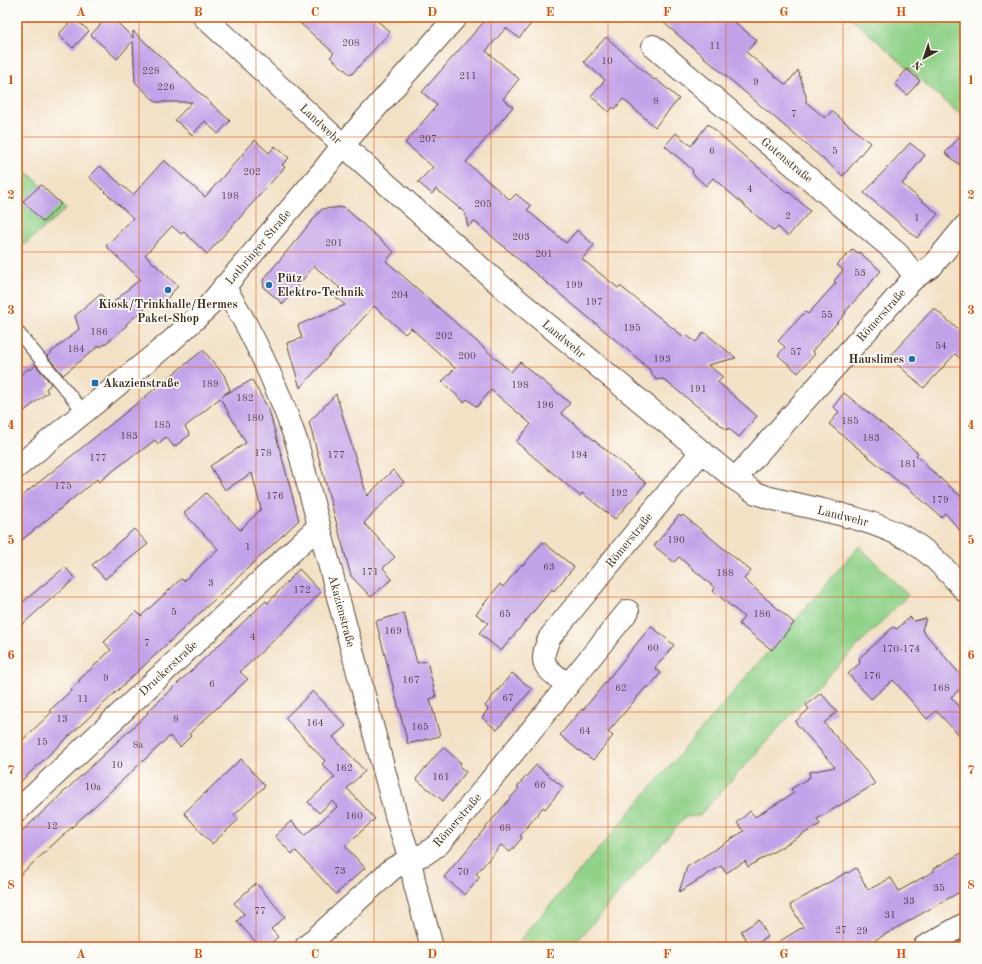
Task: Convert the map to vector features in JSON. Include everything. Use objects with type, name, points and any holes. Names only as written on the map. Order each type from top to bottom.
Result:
[{"type":"street","name":"Landwehr","points":[[204,17],[343,145],[508,292],[735,479],[756,492],[770,498],[874,524],[910,540],[937,561],[965,591]]},
{"type":"street","name":"Lothringer Straße","points":[[17,467],[179,334],[204,311],[343,145],[456,17]]},
{"type":"street","name":"Gotenstraße","points":[[653,46],[898,254],[911,271],[913,279]]},
{"type":"street","name":"Römerstraße","points":[[735,479],[913,279],[932,266],[965,226]]},
{"type":"street","name":"Akazienstraße","points":[[224,286],[242,316],[270,371],[297,443],[397,819],[410,859],[415,885],[432,947]]},
{"type":"street","name":"Römerstraße","points":[[568,685],[546,668],[544,662],[545,647],[550,637],[702,451]]},
{"type":"street","name":"Druckerstraße","points":[[17,810],[319,526]]},
{"type":"street","name":"Römerstraße","points":[[306,947],[392,869],[410,859],[426,854],[439,844],[628,611]]},
{"type":"street","points":[[924,947],[965,924]]},
{"type":"lane","points":[[17,331],[84,412]]},
{"type":"green space","points":[[850,17],[965,17],[965,119]]},
{"type":"green space","points":[[17,162],[66,209],[17,251]]},
{"type":"green space","points":[[859,546],[908,595],[808,696],[699,816],[685,817],[572,947],[514,947]]},
{"type":"building","points":[[107,17],[112,17],[133,38],[133,31],[230,121],[218,134],[205,121],[192,135],[175,120],[192,102],[156,102],[135,82],[133,41],[117,59],[91,35]]},
{"type":"building","points":[[293,17],[373,17],[390,32],[351,75],[330,57],[334,53]]},
{"type":"building","points":[[488,17],[537,17],[519,38],[506,28],[486,51],[519,79],[503,99],[513,107],[466,162],[510,200],[516,194],[531,206],[527,210],[566,243],[577,230],[594,245],[582,259],[618,288],[620,286],[684,337],[686,335],[696,342],[704,332],[736,358],[708,365],[723,377],[718,382],[757,416],[739,437],[728,428],[727,430],[663,379],[656,380],[649,369],[642,362],[474,221],[468,227],[465,213],[436,189],[432,194],[418,182],[433,167],[405,143],[437,105],[422,92]]},
{"type":"building","points":[[657,17],[728,17],[757,40],[746,52],[786,85],[798,70],[806,96],[806,102],[825,118],[832,111],[870,143],[843,176]]},
{"type":"building","points":[[74,18],[89,31],[73,48],[58,35]]},
{"type":"building","points":[[606,37],[654,80],[656,79],[679,99],[655,127],[623,99],[615,109],[613,107],[609,112],[591,96],[605,80],[584,62]]},
{"type":"building","points":[[907,69],[920,81],[907,95],[895,84]]},
{"type":"building","points":[[708,124],[810,211],[788,236],[778,227],[774,231],[713,178],[706,186],[692,173],[693,170],[665,146],[676,133],[691,146]]},
{"type":"building","points":[[965,131],[965,169],[945,153]]},
{"type":"building","points":[[255,140],[269,153],[275,146],[289,158],[282,165],[285,167],[207,254],[184,232],[181,234],[172,226],[145,255],[178,286],[162,304],[157,299],[126,324],[127,325],[114,337],[101,347],[100,345],[63,375],[47,356],[79,329],[75,316],[101,294],[110,305],[140,279],[106,246],[133,218],[89,177],[100,166],[133,195],[164,160],[205,197]]},
{"type":"building","points":[[910,143],[925,155],[902,184],[938,214],[917,238],[864,193]]},
{"type":"building","points":[[41,185],[61,204],[43,222],[23,201]]},
{"type":"building","points":[[344,207],[394,252],[386,261],[511,372],[520,362],[570,403],[561,413],[646,483],[615,519],[582,493],[580,496],[516,442],[531,424],[491,390],[477,407],[467,399],[464,402],[442,382],[455,368],[411,328],[405,334],[374,306],[300,388],[287,343],[302,338],[298,325],[345,305],[334,295],[340,288],[314,266],[283,304],[264,288],[263,280],[322,209]]},
{"type":"building","points":[[853,249],[858,253],[859,252],[881,271],[812,351],[815,354],[798,373],[778,355],[785,347],[778,341],[805,312],[808,314],[836,283],[834,281],[843,270],[837,265]]},
{"type":"building","points":[[934,308],[965,336],[965,363],[955,354],[924,388],[889,357]]},
{"type":"building","points":[[203,350],[224,375],[230,390],[222,396],[252,380],[269,410],[299,520],[17,785],[17,745],[52,712],[50,710],[111,650],[104,642],[136,611],[141,616],[181,579],[184,581],[218,549],[184,513],[206,493],[240,530],[261,509],[252,473],[225,490],[210,466],[246,443],[220,398],[185,427],[190,435],[174,447],[166,437],[158,444],[155,440],[99,482],[97,479],[17,544],[17,500]]},
{"type":"building","points":[[36,365],[51,384],[46,389],[48,392],[17,417],[17,378],[29,368],[30,370]]},
{"type":"building","points":[[844,393],[918,453],[916,455],[925,463],[924,464],[965,500],[965,536],[945,513],[941,517],[906,486],[900,483],[829,424],[839,412],[833,407]]},
{"type":"building","points":[[336,394],[367,496],[393,470],[404,482],[364,523],[395,557],[383,568],[392,579],[371,597],[351,576],[309,422]]},
{"type":"building","points":[[679,515],[681,517],[683,515],[751,571],[744,579],[794,623],[772,650],[739,624],[744,617],[713,591],[715,588],[679,557],[674,562],[654,546]]},
{"type":"building","points":[[134,529],[148,544],[105,579],[92,565]]},
{"type":"building","points":[[543,542],[574,567],[554,591],[552,589],[501,651],[479,633],[488,623],[476,614],[500,584],[503,587]]},
{"type":"building","points":[[65,567],[75,578],[17,629],[17,607]]},
{"type":"building","points":[[299,569],[321,592],[289,626],[240,672],[248,679],[189,734],[191,736],[180,747],[170,736],[17,878],[17,836],[266,601],[268,603]]},
{"type":"building","points":[[404,613],[417,663],[427,661],[436,697],[430,699],[440,736],[408,744],[376,621]]},
{"type":"building","points":[[910,617],[914,621],[926,618],[922,630],[965,680],[965,685],[951,697],[965,713],[965,741],[936,711],[927,719],[893,680],[871,699],[848,674],[860,663],[859,658],[893,627],[897,629]]},
{"type":"building","points":[[651,626],[674,645],[655,668],[661,673],[648,688],[646,687],[608,732],[613,736],[593,760],[579,751],[560,735],[582,709],[583,710]]},
{"type":"building","points":[[512,673],[532,689],[497,730],[482,718],[488,709],[485,706]]},
{"type":"building","points":[[313,691],[346,726],[333,737],[365,771],[347,788],[375,819],[345,846],[365,868],[336,894],[296,851],[292,854],[275,836],[291,821],[305,835],[337,807],[332,801],[319,813],[308,802],[335,777],[322,764],[325,761],[285,718]]},
{"type":"building","points":[[821,693],[837,712],[824,723],[875,784],[817,819],[820,824],[748,867],[745,861],[726,873],[721,866],[679,892],[687,867],[744,831],[737,823],[750,811],[755,817],[794,793],[791,789],[810,777],[809,772],[835,767],[795,722],[809,709],[806,705]]},
{"type":"building","points":[[443,747],[461,763],[459,766],[466,772],[443,801],[416,779]]},
{"type":"building","points":[[241,759],[265,786],[234,815],[238,820],[212,844],[184,813]]},
{"type":"building","points":[[536,765],[563,787],[545,809],[543,807],[520,836],[522,838],[510,852],[501,845],[476,874],[480,877],[465,895],[444,877],[519,788],[517,787]]},
{"type":"building","points":[[965,851],[965,889],[863,947],[770,947],[803,927],[790,905],[847,872],[848,873],[856,868],[868,890],[891,878],[899,891]]},
{"type":"building","points":[[256,883],[285,917],[271,929],[278,937],[266,947],[260,947],[237,921],[244,914],[234,903]]},
{"type":"building","points":[[759,920],[768,937],[751,947],[741,931]]},
{"type":"place","name":"Pütz Elektro-Technik","points":[[269,285]]},
{"type":"place","name":"Kiosk/Trinkhalle/Hermes Paket-Shop","points":[[168,290]]},
{"type":"place","name":"Hauslimes","points":[[912,359]]},
{"type":"place","name":"Akazienstraße","points":[[95,383]]}]
